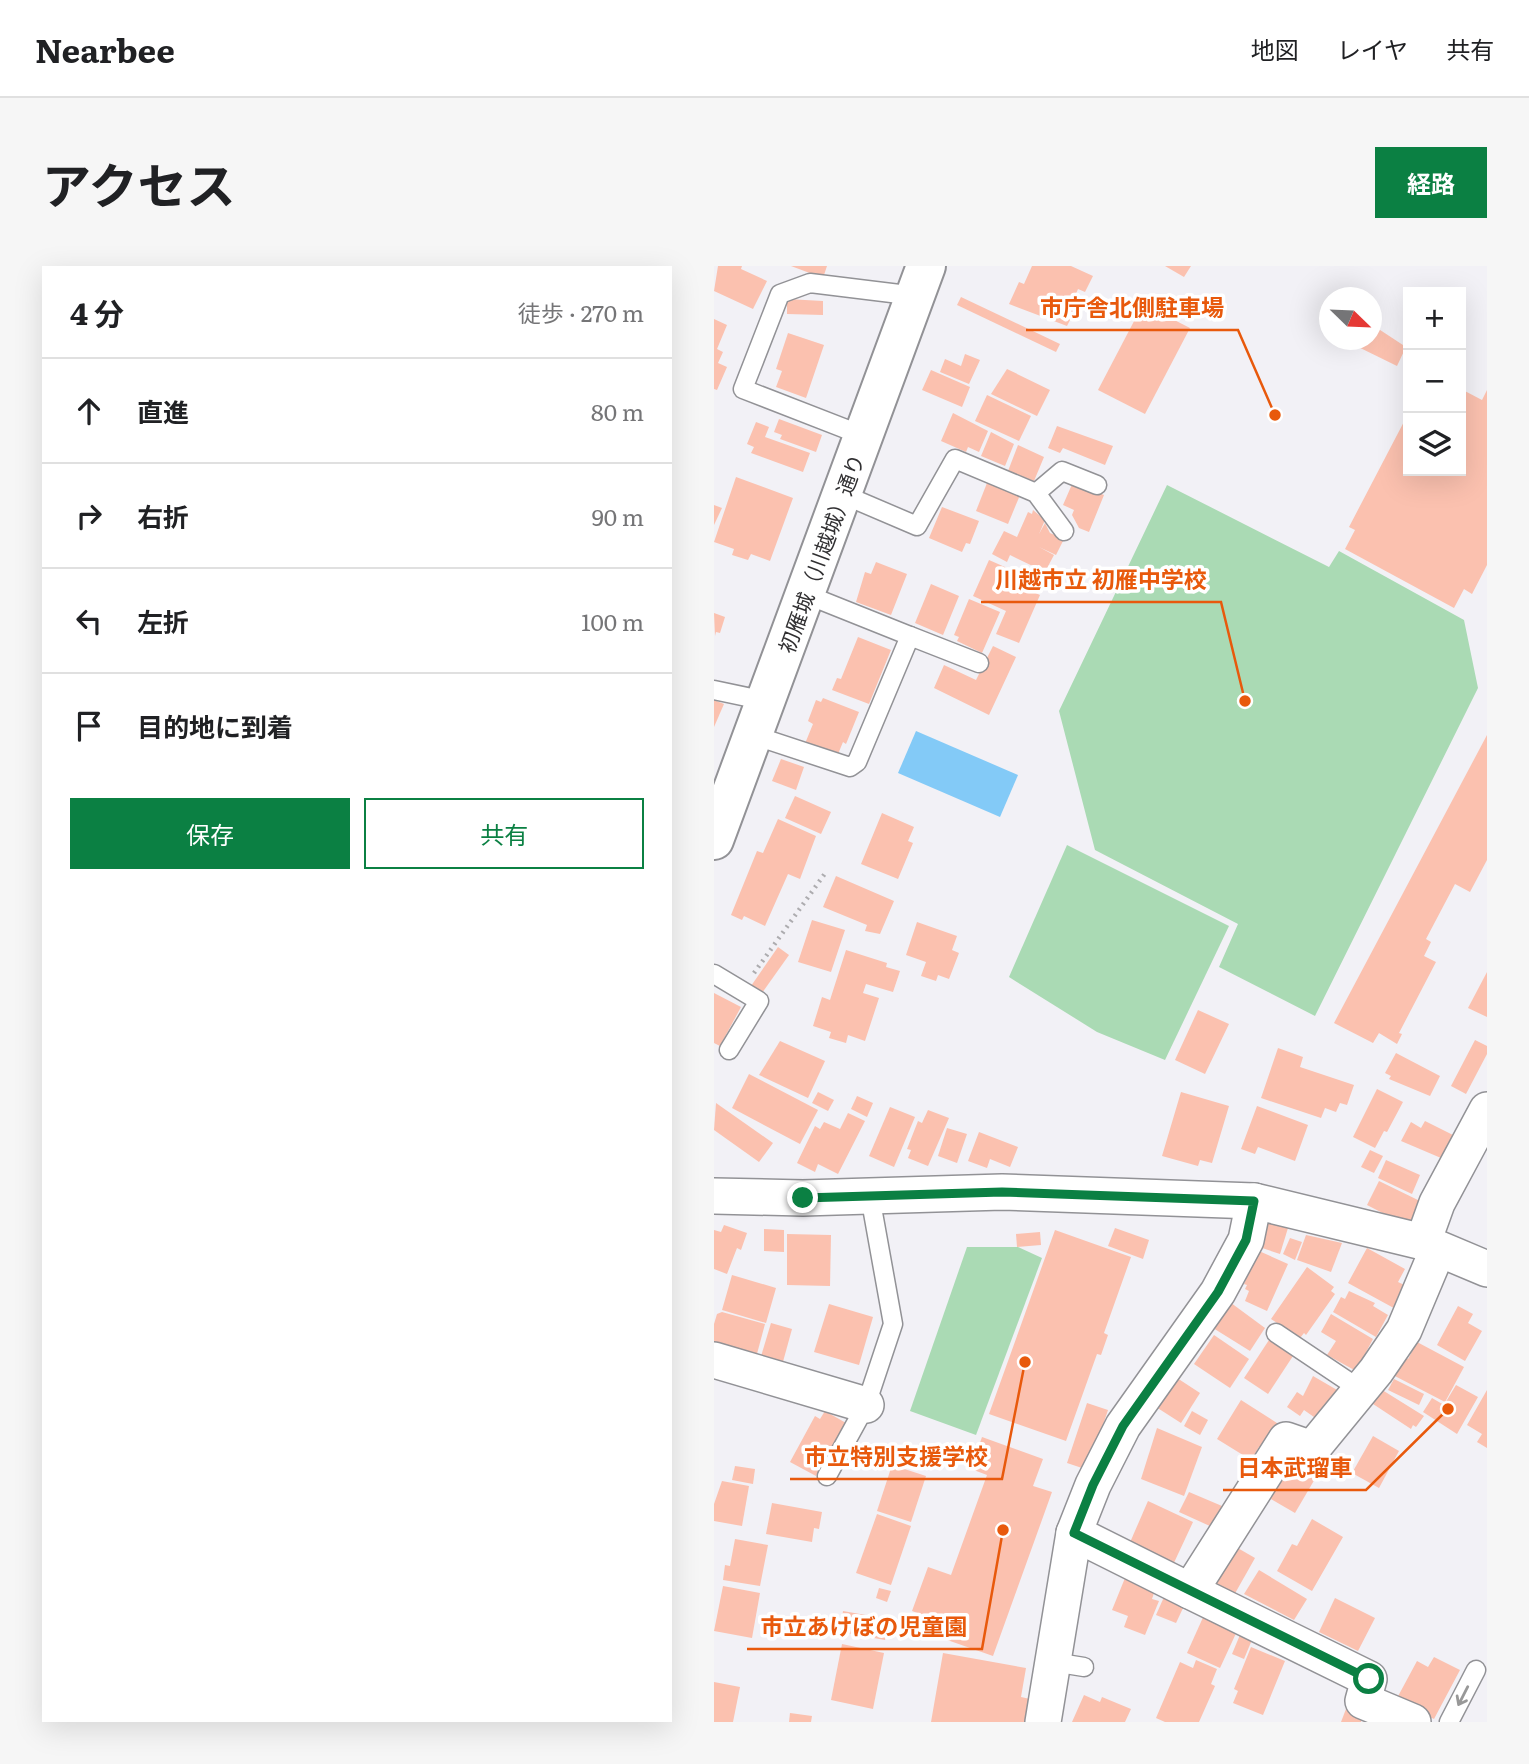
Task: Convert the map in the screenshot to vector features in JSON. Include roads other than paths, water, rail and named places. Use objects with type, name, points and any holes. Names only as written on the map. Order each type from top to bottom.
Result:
[{"type":"street","name":"初雁城（川越城）通り","points":[[714,840],[921,281]]},
{"type":"street","points":[[1190,1591],[1286,1440],[1312,1449],[1361,1390],[1404,1330],[1430,1245],[1437,1203],[1487,1110]]},
{"type":"street","points":[[714,1196],[870,1196],[1002,1192],[1254,1201],[1430,1245],[1487,1269]]},
{"type":"street","points":[[1043,1722],[1068,1665],[1074,1533],[1093,1485],[1123,1426],[1218,1292],[1246,1240],[1254,1201]]},
{"type":"street","points":[[714,1360],[866,1405]]},
{"type":"street","points":[[1074,1533],[1369,1679],[1363,1700],[1413,1722]]},
{"type":"lane","points":[[864,436],[743,389],[780,294],[810,283],[921,281]]},
{"type":"lane","points":[[842,494],[917,526],[955,459],[1036,493],[1065,531]]},
{"type":"lane","points":[[1036,493],[1062,471],[1097,485]]},
{"type":"lane","points":[[805,594],[979,663]]},
{"type":"lane","points":[[714,690],[759,718],[850,767],[857,762],[909,636]]},
{"type":"lane","points":[[714,974],[759,1001],[729,1050]]},
{"type":"lane","points":[[827,1476],[866,1405],[893,1324],[870,1196]]},
{"type":"lane","points":[[1276,1333],[1361,1390]]},
{"type":"lane","points":[[1450,1722],[1476,1670]]},
{"type":"water","points":[[916,731],[1018,775],[1000,817],[898,773]]},
{"type":"place","name":"市庁舎北側駐車場","points":[[1275,415]]},
{"type":"place","name":"川越市立 初雁中学校","points":[[1245,701]]},
{"type":"place","name":"市立特別支援学校","points":[[1025,1362]]},
{"type":"place","name":"日本武瑠車","points":[[1448,1409]]},
{"type":"place","name":"市立あけぼの児童園","points":[[1003,1530]]}]
